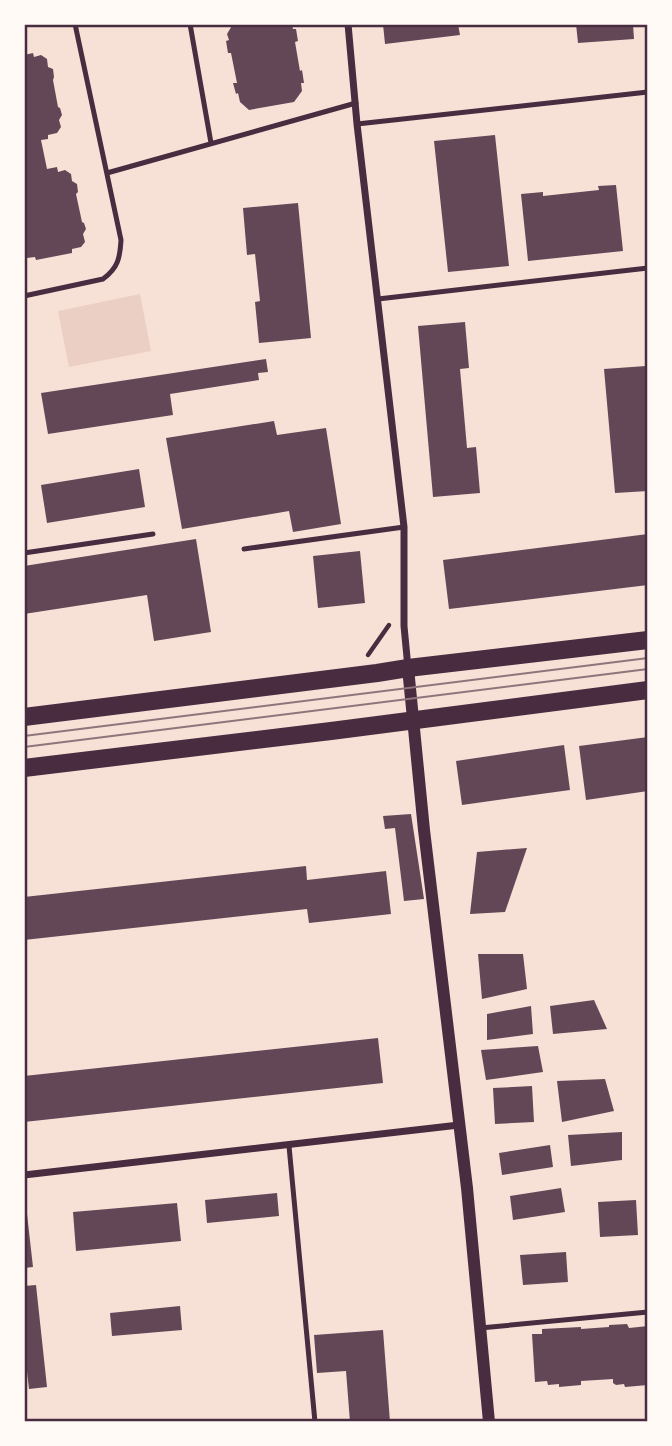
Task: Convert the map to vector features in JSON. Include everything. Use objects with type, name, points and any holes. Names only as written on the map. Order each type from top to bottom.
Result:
[{"type":"main road","points":[[24,717],[648,640]]},
{"type":"main road","points":[[24,768],[648,690]]},
{"type":"street","points":[[348,24],[404,527],[404,626],[467,1188],[489,1422]]},
{"type":"street","points":[[24,1175],[459,1125]]},
{"type":"lane","points":[[24,296],[103,279],[113,271],[120,256],[121,240],[75,24]]},
{"type":"lane","points":[[190,24],[211,143]]},
{"type":"lane","points":[[358,124],[648,92]]},
{"type":"lane","points":[[107,173],[356,103]]},
{"type":"lane","points":[[378,299],[648,268]]},
{"type":"lane","points":[[244,549],[404,527]]},
{"type":"lane","points":[[24,553],[153,534]]},
{"type":"lane","points":[[289,1146],[315,1422]]},
{"type":"lane","points":[[480,1328],[648,1312]]},
{"type":"path","points":[[367,656],[393,621]]},
{"type":"shaded area","points":[[140,294],[151,351],[69,367],[58,311]]},
{"type":"building","points":[[233,24],[292,24],[293,29],[296,29],[298,41],[295,42],[304,83],[301,83],[302,91],[294,102],[249,110],[240,102],[233,83],[237,83],[226,41],[229,40],[227,34]]},
{"type":"building","points":[[383,24],[458,24],[460,35],[385,44]]},
{"type":"building","points":[[576,24],[633,24],[634,39],[578,43]]},
{"type":"building","points":[[33,53],[34,57],[41,55],[47,59],[48,67],[53,69],[58,107],[62,115],[59,120],[61,127],[57,133],[41,140],[47,169],[57,167],[58,172],[65,170],[71,174],[72,181],[77,184],[76,194],[86,229],[83,234],[85,242],[81,247],[72,249],[72,253],[36,260],[35,257],[24,257],[24,55]]},
{"type":"building","points":[[495,135],[509,266],[448,272],[434,141]]},
{"type":"building","points":[[616,185],[623,251],[528,261],[521,194],[543,192],[543,196],[599,190],[598,186]]},
{"type":"building","points":[[298,203],[311,338],[259,343],[255,302],[260,301],[255,254],[247,255],[243,208]]},
{"type":"building","points":[[465,322],[469,368],[460,369],[467,448],[476,447],[480,493],[433,497],[418,326]]},
{"type":"building","points":[[266,359],[268,372],[258,373],[259,380],[170,394],[173,415],[48,434],[41,393]]},
{"type":"building","points":[[646,366],[648,491],[615,493],[604,369]]},
{"type":"building","points":[[274,421],[277,435],[326,428],[341,524],[293,532],[289,511],[182,529],[166,438]]},
{"type":"building","points":[[139,469],[145,507],[47,523],[41,485]]},
{"type":"building","points":[[648,534],[648,585],[449,609],[443,560]]},
{"type":"building","points":[[196,539],[211,632],[154,641],[147,595],[24,614],[24,566]]},
{"type":"building","points":[[360,551],[365,603],[318,608],[313,556]]},
{"type":"building","points":[[648,737],[648,791],[586,800],[579,746]]},
{"type":"building","points":[[564,745],[570,790],[462,805],[456,761]]},
{"type":"building","points":[[411,814],[424,899],[404,901],[395,828],[385,829],[383,816]]},
{"type":"building","points":[[527,848],[505,912],[470,914],[477,852]]},
{"type":"building","points":[[306,866],[307,880],[386,871],[391,914],[309,923],[307,909],[24,940],[24,897]]},
{"type":"building","points":[[478,954],[523,954],[527,989],[482,999]]},
{"type":"building","points":[[594,1000],[607,1029],[553,1034],[550,1006]]},
{"type":"building","points":[[531,1006],[533,1034],[487,1040],[487,1014]]},
{"type":"building","points":[[378,1038],[383,1083],[24,1122],[24,1076]]},
{"type":"building","points":[[538,1046],[543,1072],[486,1080],[481,1050]]},
{"type":"building","points":[[605,1079],[614,1111],[562,1122],[557,1081]]},
{"type":"building","points":[[532,1086],[534,1122],[495,1124],[493,1088]]},
{"type":"building","points":[[622,1132],[622,1160],[571,1166],[568,1135]]},
{"type":"building","points":[[550,1145],[553,1167],[502,1175],[499,1153]]},
{"type":"building","points":[[561,1188],[565,1212],[513,1220],[510,1196]]},
{"type":"building","points":[[277,1193],[279,1216],[207,1223],[205,1200]]},
{"type":"building","points":[[636,1200],[638,1235],[600,1237],[598,1202]]},
{"type":"building","points":[[177,1203],[181,1241],[76,1251],[73,1212]]},
{"type":"building","points":[[24,1214],[27,1214],[33,1267],[24,1268]]},
{"type":"building","points":[[566,1252],[568,1282],[523,1285],[520,1255]]},
{"type":"building","points":[[36,1285],[47,1387],[29,1389],[24,1345],[24,1286]]},
{"type":"building","points":[[180,1306],[182,1330],[112,1336],[110,1313]]},
{"type":"building","points":[[627,1324],[629,1328],[648,1326],[648,1385],[625,1387],[624,1384],[613,1383],[613,1379],[581,1381],[581,1385],[559,1387],[559,1384],[548,1385],[547,1381],[535,1382],[532,1334],[542,1334],[542,1329],[581,1329]]},
{"type":"building","points":[[383,1330],[390,1422],[350,1422],[346,1371],[317,1373],[314,1335]]},
{"type":"tram line","points":[[24,736],[648,658]]},
{"type":"tram line","points":[[24,747],[648,669]]}]
